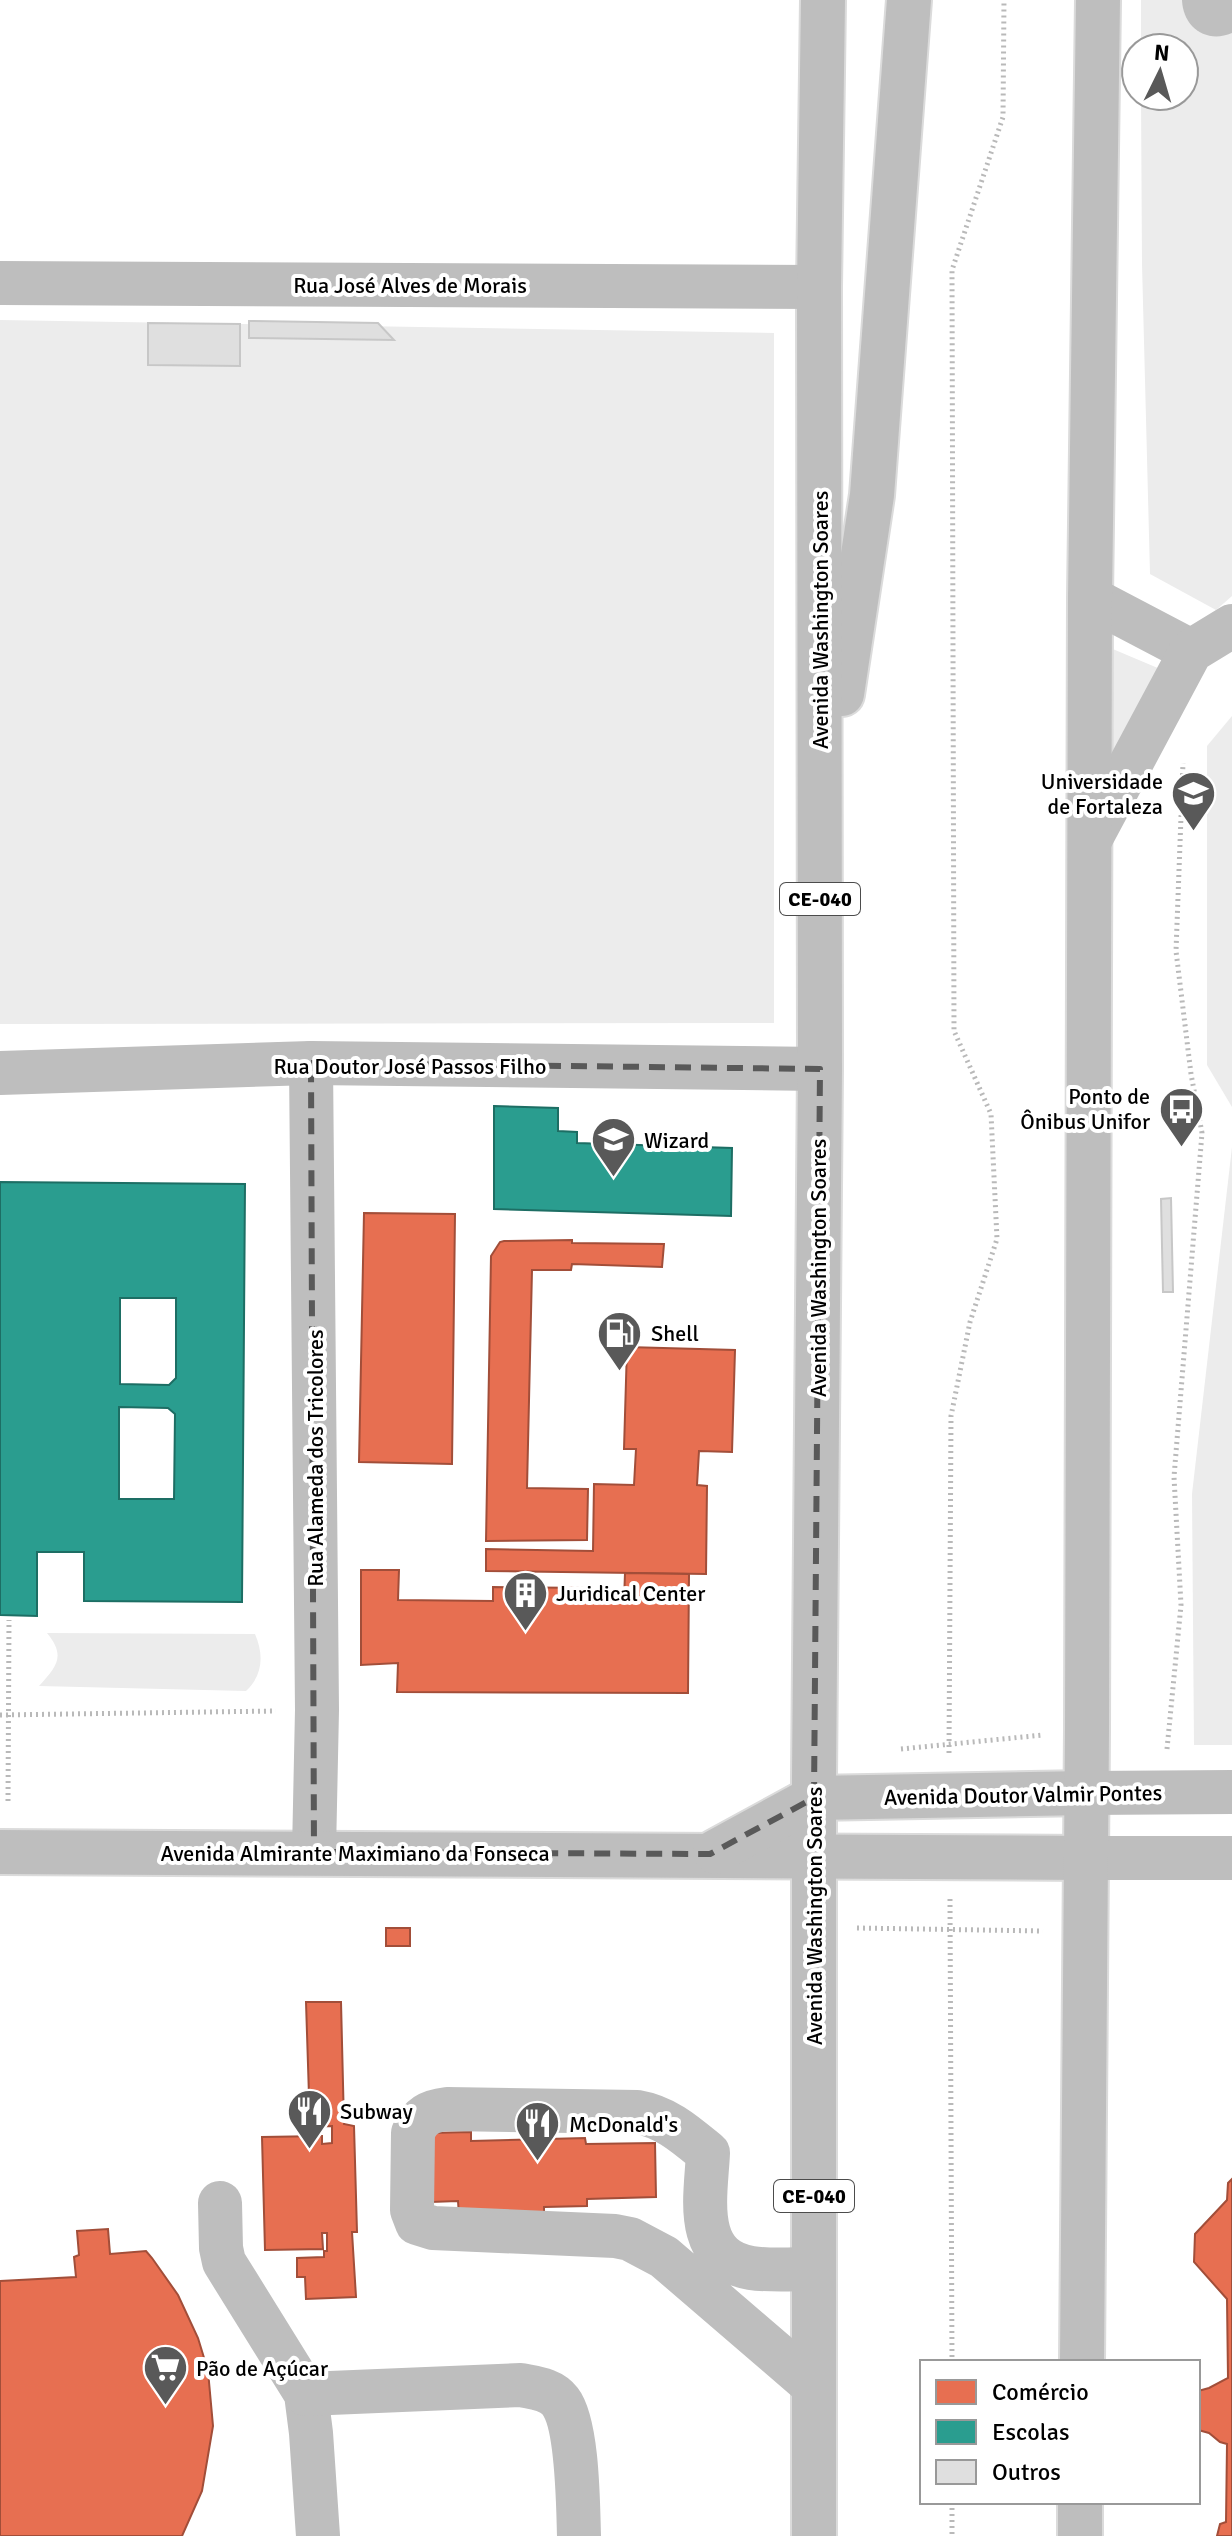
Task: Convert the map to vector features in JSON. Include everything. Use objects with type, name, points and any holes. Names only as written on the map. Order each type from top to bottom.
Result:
[{"type":"main road","name":"Avenida Washington Soares","points":[[814,2536],[814,1798],[820,1069],[819,287],[823,0]]},
{"type":"main road","points":[[820,840],[872,495],[909,0]]},
{"type":"main road","points":[[1082,2360],[1087,1793],[1090,598],[1098,0]]},
{"type":"main road","name":"Rua José Alves de Morais","points":[[0,283],[819,287]]},
{"type":"main road","points":[[1090,598],[1191,651]]},
{"type":"main road","points":[[1090,840],[1191,651],[1232,626]]},
{"type":"main road","name":"Rua Doutor José Passos Filho","points":[[0,1073],[311,1063],[820,1069]]},
{"type":"main road","name":"Rua Alameda dos Tricolores","points":[[311,1063],[317,1710],[314,1852]]},
{"type":"main road","name":"Avenida Doutor Valmir Pontes","points":[[814,1798],[1232,1792]]},
{"type":"main road","name":"Avenida Almirante Maximiano da Fonseca","points":[[710,1854],[814,1798]]},
{"type":"main road","name":"Avenida Almirante Maximiano da Fonseca","points":[[0,1852],[814,1856]]},
{"type":"main road","points":[[814,1856],[1232,1858]]},
{"type":"main road","points":[[814,2269],[751,2268],[731,2262],[717,2251],[709,2235],[705,2212],[708,2153],[677,2127],[652,2114],[447,2109],[435,2111],[416,2124],[413,2133],[412,2210],[417,2223],[433,2228],[630,2239],[664,2257],[814,2386]]},
{"type":"main road","points":[[220,2203],[224,2262],[306,2394],[318,2536]]},
{"type":"main road","points":[[306,2394],[521,2385],[544,2390],[559,2399],[569,2416],[579,2536]]},
{"type":"main road","points":[[1080,2504],[1080,2536]]},
{"type":"path","points":[[949,1796],[951,1416],[970,1322],[997,1239],[991,1114],[954,1031],[952,270],[1003,117],[1004,0]]},
{"type":"path","points":[[1165,1762],[1181,1605],[1174,1477],[1202,1133],[1191,1074],[1176,951],[1184,750]]},
{"type":"path","points":[[8,1801],[9,1620]]},
{"type":"path","points":[[0,1715],[317,1710]]},
{"type":"path","points":[[886,1750],[1048,1734]]},
{"type":"path","points":[[950,1857],[952,2360]]},
{"type":"path","points":[[852,1928],[1046,1931]]},
{"type":"path","points":[[952,2504],[952,2536]]},
{"type":"highlighted area","points":[[311,1063],[820,1069],[814,1798],[710,1854],[314,1852]]},
{"type":"shaded area","points":[[1141,0],[1232,0],[1232,596],[1216,610],[1150,574],[1141,112],[1200,112],[1200,32],[1141,32]]},
{"type":"shaded area","points":[[1182,0],[1232,0],[1232,33],[1205,35],[1191,25],[1183,10]]},
{"type":"shaded area","points":[[0,320],[774,333],[774,1023],[0,1024]]},
{"type":"shaded area","points":[[1108,647],[1172,674],[1107,762]]},
{"type":"shaded area","points":[[1232,716],[1232,1107],[1207,1065],[1207,746]]},
{"type":"shaded area","points":[[1232,1147],[1232,1745],[1194,1745],[1192,1494]]},
{"type":"shaded area","points":[[47,1633],[255,1634],[260,1650],[259,1671],[246,1691],[39,1686],[51,1673],[58,1655]]},
{"type":"building: Comércio","points":[[364,1213],[455,1214],[452,1464],[359,1462]]},
{"type":"building: Comércio","points":[[572,1240],[572,1243],[664,1244],[662,1267],[572,1264],[571,1270],[532,1270],[527,1488],[588,1489],[587,1540],[486,1541],[491,1256],[504,1241]]},
{"type":"building: Comércio","points":[[627,1347],[735,1350],[732,1452],[699,1451],[697,1485],[707,1486],[706,1574],[486,1571],[486,1549],[593,1551],[594,1484],[634,1485],[636,1449],[624,1449]]},
{"type":"building: Comércio","name":"Juridical Center","points":[[361,1570],[399,1570],[398,1600],[493,1601],[493,1587],[595,1588],[595,1601],[624,1601],[625,1573],[689,1574],[688,1693],[397,1692],[398,1663],[361,1665]]},
{"type":"building: Comércio","points":[[386,1928],[410,1928],[410,1946],[386,1946]]},
{"type":"building: Comércio","name":"Subway","points":[[306,2002],[341,2002],[344,2124],[354,2126],[357,2232],[352,2232],[356,2297],[306,2299],[305,2277],[297,2277],[297,2258],[324,2257],[327,2233],[322,2233],[323,2249],[265,2250],[262,2137],[322,2136],[322,2144],[332,2143],[332,2126],[310,2127]]},
{"type":"building: Comércio","name":"McDonald's","points":[[471,2132],[471,2141],[585,2138],[586,2144],[655,2143],[656,2197],[587,2199],[587,2206],[544,2207],[544,2214],[459,2216],[458,2201],[431,2202],[429,2133]]},
{"type":"building: Comércio","points":[[1232,2179],[1232,2536],[1217,2536],[1220,2524],[1226,2522],[1227,2444],[1200,2431],[1200,2390],[1228,2378],[1227,2299],[1194,2262],[1195,2234],[1227,2200],[1228,2183]]},
{"type":"building: Comércio","points":[[108,2229],[110,2254],[146,2251],[152,2258],[178,2295],[198,2338],[208,2371],[213,2426],[202,2491],[182,2536],[0,2536],[0,2281],[76,2277],[74,2257],[79,2255],[77,2231]]},
{"type":"building: Escolas","name":"Wizard","points":[[494,1106],[558,1108],[558,1131],[577,1132],[577,1143],[732,1148],[731,1216],[494,1209]]},
{"type":"building: Escolas","points":[[0,1182],[245,1184],[242,1602],[84,1601],[84,1552],[37,1552],[37,1616],[0,1615]],"holes":[[[120,1298],[176,1298],[176,1378],[169,1385],[120,1384]],[[119,1407],[168,1408],[175,1414],[174,1499],[119,1499]]]},
{"type":"building: Outros","points":[[249,321],[378,323],[394,340],[249,338]]},
{"type":"building: Outros","points":[[148,323],[240,324],[240,366],[148,365]]},
{"type":"building: Outros","points":[[1171,1198],[1173,1292],[1163,1292],[1161,1199]]},
{"type":"place","name":"Universidade de Fortaleza","points":[[1194,833]]},
{"type":"place","name":"Ponto de Ônibus Unifor","points":[[1181,1148]]},
{"type":"place","name":"Wizard","points":[[613,1179]]},
{"type":"place","name":"Shell","points":[[620,1372]]},
{"type":"place","name":"Juridical Center","points":[[525,1632]]},
{"type":"place","name":"Subway","points":[[309,2150]]},
{"type":"place","name":"McDonald's","points":[[538,2163]]},
{"type":"place","name":"Pão de Açúcar","points":[[165,2407]]}]
